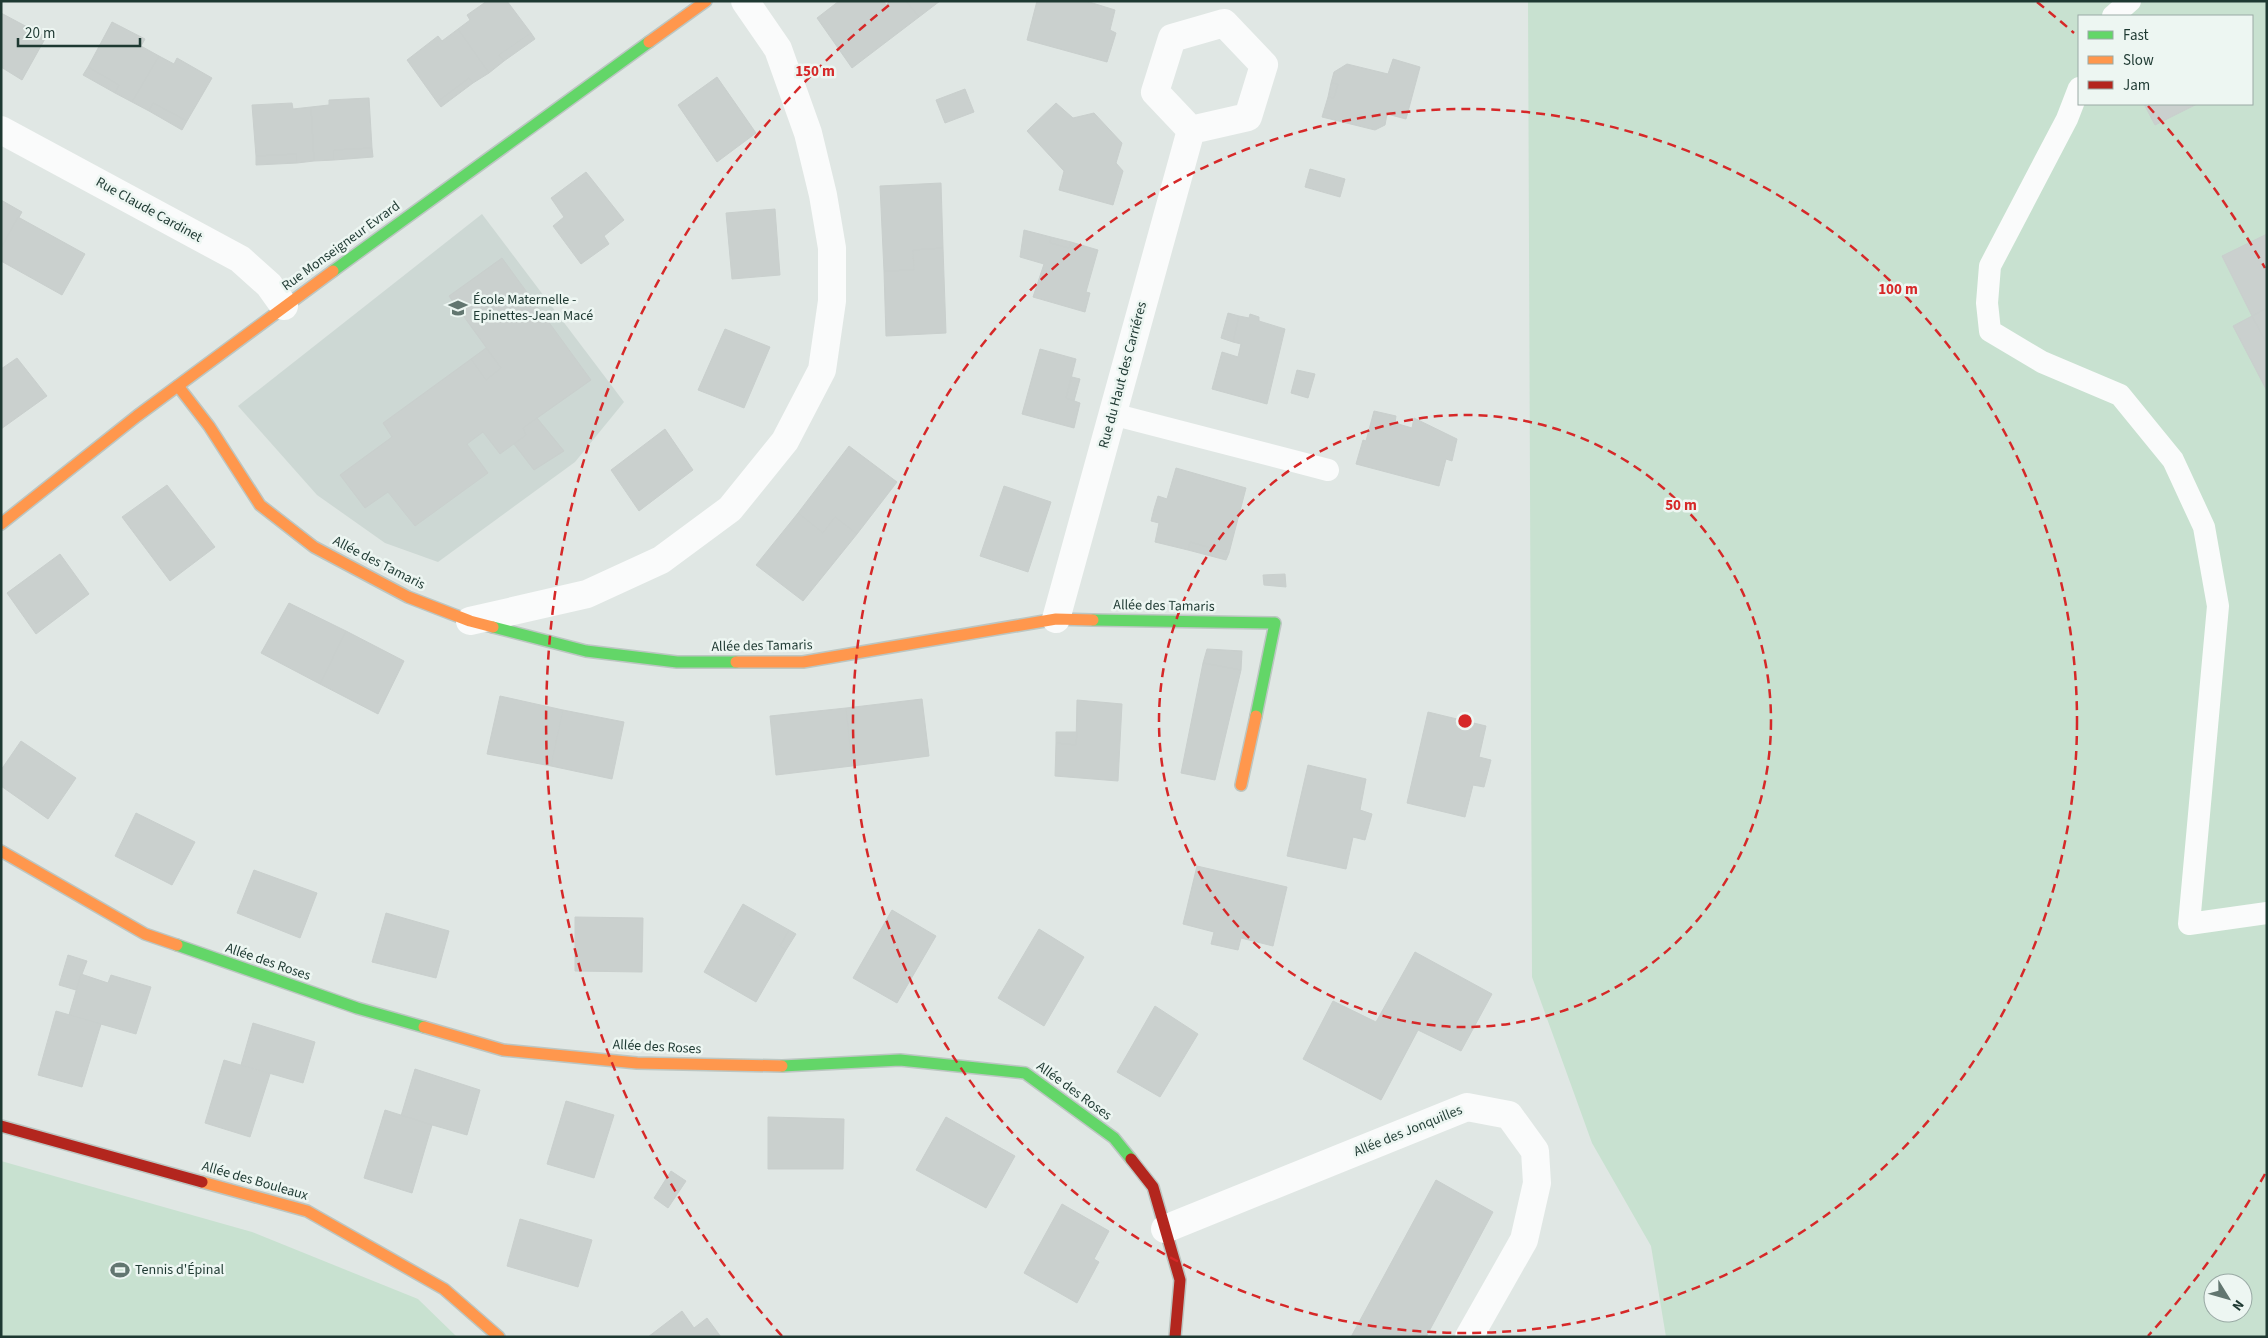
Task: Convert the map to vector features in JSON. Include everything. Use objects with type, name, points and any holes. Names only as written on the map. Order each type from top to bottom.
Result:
[{"type":"street","name":"Rue Monseigneur Evrard","points":[[1,524],[137,416],[284,306],[706,1]]},
{"type":"street","points":[[470,621],[587,594],[661,560],[730,509],[785,442],[822,370],[832,301],[832,248],[823,195],[808,133],[778,50],[745,1]]},
{"type":"street","name":"Rue Claude Cardinet","points":[[1,130],[240,260],[269,285],[284,306]]},
{"type":"street","name":"Rue du Haut des Carriéres","points":[[1056,619],[1191,130]]},
{"type":"street","name":"Allée des Tamaris","points":[[178,386],[209,426],[260,505],[314,546],[408,597],[470,621],[586,651],[677,662],[803,662],[1056,619],[1276,623],[1241,785]]},
{"type":"street","name":"Allée des Roses","points":[[1,851],[145,934],[358,1008],[503,1050],[637,1063],[773,1066],[900,1060],[1025,1073],[1114,1138],[1152,1187],[1180,1280],[1175,1337]]},
{"type":"street","name":"Allée des Jonquilles","points":[[1165,1229],[1467,1107],[1509,1115],[1535,1151],[1537,1183],[1524,1240],[1470,1337]]},
{"type":"street","name":"Allée des Bouleaux","points":[[1,1126],[306,1211],[444,1289],[499,1337]]},
{"type":"lane","points":[[2114,15],[2130,1]]},
{"type":"lane","points":[[2078,90],[2066,119],[1990,266],[1987,304],[1990,331],[2042,362],[2120,395],[2173,460],[2204,526],[2218,606],[2189,924],[2267,913]]},
{"type":"lane","points":[[1112,414],[1328,470]]},
{"type":"shaded area","name":"École Maternelle - Epinettes-Jean Macé","points":[[482,214],[624,402],[575,462],[438,562],[385,543],[317,495],[238,406]]},
{"type":"green space","points":[[1528,1],[2267,1],[2267,1337],[1666,1337],[1651,1246],[1592,1143],[1532,977]]},
{"type":"green space","name":"Tennis d'Épinal","points":[[1,1161],[252,1232],[418,1299],[457,1337],[1,1337]]},
{"type":"building","points":[[487,1],[507,1],[531,33],[499,55],[504,61],[489,73],[458,29],[470,20],[467,15]]},
{"type":"building","points":[[839,1],[884,1],[886,5],[890,1],[906,1],[919,17],[852,68],[817,18]]},
{"type":"building","points":[[906,1],[940,1],[919,17]]},
{"type":"building","points":[[1037,1],[1086,1],[1115,10],[1110,30],[1116,33],[1107,62],[1027,40]]},
{"type":"building","points":[[1,13],[46,37],[22,80],[1,67]]},
{"type":"building","points":[[112,22],[145,39],[141,46],[159,56],[132,102],[115,93],[119,85],[88,67]]},
{"type":"building","points":[[458,29],[489,73],[473,83],[469,78],[437,102],[407,60],[438,36],[442,41]]},
{"type":"building","points":[[531,33],[535,39],[504,61],[499,55]]},
{"type":"building","points":[[159,56],[174,64],[177,58],[212,78],[187,121],[153,103],[149,111],[132,102]]},
{"type":"building","points":[[1393,59],[1420,67],[1406,119],[1387,114],[1385,125],[1375,130],[1322,117],[1328,97],[1334,98],[1338,84],[1331,83],[1334,72],[1347,64],[1388,74]]},
{"type":"building","points":[[88,67],[119,85],[115,93],[83,75]]},
{"type":"building","points":[[717,77],[756,133],[717,162],[678,105]]},
{"type":"building","points":[[469,78],[473,83],[441,107],[437,102]]},
{"type":"building","points":[[1331,83],[1338,84],[1334,98],[1328,97]]},
{"type":"building","points":[[965,89],[974,112],[945,123],[936,100]]},
{"type":"building","points":[[369,98],[372,148],[334,150],[334,160],[314,161],[311,107],[329,105],[329,100]]},
{"type":"building","points":[[153,103],[187,121],[182,130],[149,111]]},
{"type":"building","points":[[292,103],[293,109],[311,107],[314,161],[297,163],[297,154],[256,156],[252,105]]},
{"type":"building","points":[[1056,103],[1073,118],[1094,113],[1122,143],[1116,163],[1123,171],[1113,205],[1059,190],[1064,171],[1027,131]]},
{"type":"building","points":[[2145,105],[2195,105],[2155,125]]},
{"type":"building","points":[[372,148],[373,157],[334,160],[334,150]]},
{"type":"building","points":[[297,154],[297,163],[256,165],[256,156]]},
{"type":"building","points":[[1310,169],[1345,179],[1340,197],[1305,187]]},
{"type":"building","points":[[586,172],[624,220],[604,236],[609,244],[581,264],[553,226],[564,217],[551,198]]},
{"type":"building","points":[[941,183],[943,248],[913,250],[914,270],[884,271],[880,186]]},
{"type":"building","points":[[1,200],[22,212],[1,248]]},
{"type":"building","points":[[775,209],[780,275],[732,279],[726,213]]},
{"type":"building","points":[[18,217],[85,254],[62,295],[1,261],[1,248]]},
{"type":"building","points":[[1024,230],[1051,237],[1050,243],[1069,248],[1071,242],[1098,250],[1086,292],[1090,293],[1085,312],[1033,297],[1044,264],[1020,257]]},
{"type":"building","points":[[2267,234],[2267,308],[2252,316],[2222,256]]},
{"type":"building","points":[[1051,237],[1071,242],[1069,248],[1050,243]]},
{"type":"building","points":[[943,248],[946,333],[886,336],[884,271],[914,270],[913,250]]},
{"type":"building","points":[[502,258],[591,380],[523,428],[526,435],[500,454],[483,432],[467,444],[488,473],[415,526],[388,492],[365,508],[340,475],[392,437],[383,423],[471,359],[486,380],[501,368],[449,296]]},
{"type":"building","points":[[2267,308],[2267,344],[2252,316]]},
{"type":"building","points":[[1228,313],[1239,316],[1233,342],[1221,338]]},
{"type":"building","points":[[1250,314],[1259,317],[1259,321],[1285,329],[1267,404],[1212,389],[1222,352],[1238,357],[1241,344],[1233,342],[1239,316],[1249,318]]},
{"type":"building","points":[[2252,316],[2267,344],[2267,391],[2233,326]]},
{"type":"building","points":[[725,329],[770,347],[744,408],[698,390]]},
{"type":"building","points":[[486,348],[501,368],[486,380],[471,359]]},
{"type":"building","points":[[1040,349],[1076,359],[1066,398],[1080,403],[1074,428],[1022,414]]},
{"type":"building","points":[[17,358],[47,396],[1,429],[1,369]]},
{"type":"building","points":[[1297,370],[1315,374],[1308,398],[1291,393]]},
{"type":"building","points":[[1072,377],[1080,379],[1074,401],[1066,398]]},
{"type":"building","points":[[1374,411],[1396,416],[1395,423],[1412,428],[1414,418],[1457,439],[1452,461],[1446,459],[1439,486],[1356,464],[1363,440],[1366,441]]},
{"type":"building","points":[[537,418],[564,451],[534,470],[514,444],[526,435],[523,428]]},
{"type":"building","points":[[665,429],[693,470],[639,511],[611,470]]},
{"type":"building","points":[[849,446],[897,482],[857,534],[835,517],[823,533],[798,513]]},
{"type":"building","points":[[1176,468],[1246,488],[1229,553],[1190,542],[1188,550],[1155,542],[1159,523],[1151,521],[1154,509],[1158,496],[1167,499]]},
{"type":"building","points":[[167,485],[215,547],[170,581],[122,517]]},
{"type":"building","points":[[1004,486],[1051,502],[1028,572],[980,556]]},
{"type":"building","points":[[798,513],[823,533],[835,517],[857,534],[803,601],[756,565]]},
{"type":"building","points":[[1190,542],[1229,553],[1226,560],[1188,550]]},
{"type":"building","points":[[60,554],[89,594],[36,634],[7,593]]},
{"type":"building","points":[[1285,574],[1286,587],[1264,585],[1263,575]]},
{"type":"building","points":[[289,603],[346,631],[320,684],[261,653]]},
{"type":"building","points":[[346,631],[404,661],[378,714],[320,684]]},
{"type":"building","points":[[1207,649],[1242,651],[1241,670],[1203,663]]},
{"type":"building","points":[[1203,663],[1241,670],[1215,780],[1181,773]]},
{"type":"building","points":[[500,696],[563,710],[551,766],[487,754]]},
{"type":"building","points":[[922,699],[929,756],[852,766],[846,708]]},
{"type":"building","points":[[1077,700],[1122,704],[1118,781],[1055,776],[1056,743],[1076,745]]},
{"type":"building","points":[[846,708],[852,766],[776,775],[770,716]]},
{"type":"building","points":[[563,710],[624,722],[612,779],[551,766]]},
{"type":"building","points":[[1428,712],[1486,726],[1479,757],[1491,760],[1484,787],[1473,785],[1465,817],[1407,803]]},
{"type":"building","points":[[1056,732],[1077,732],[1076,745],[1056,743]]},
{"type":"building","points":[[21,741],[76,778],[48,819],[1,786],[1,770]]},
{"type":"building","points":[[1308,765],[1366,779],[1360,810],[1372,814],[1365,840],[1353,837],[1346,869],[1287,856]]},
{"type":"building","points":[[136,813],[195,842],[172,885],[115,856]]},
{"type":"building","points":[[1197,866],[1287,887],[1273,946],[1241,938],[1238,950],[1211,944],[1214,932],[1183,924]]},
{"type":"building","points":[[254,870],[317,893],[300,938],[237,913]]},
{"type":"building","points":[[743,904],[789,930],[780,946],[786,950],[756,1002],[704,972]]},
{"type":"building","points":[[892,910],[936,936],[897,1003],[853,978]]},
{"type":"building","points":[[386,913],[449,931],[436,978],[372,962]]},
{"type":"building","points":[[575,917],[643,918],[642,972],[575,971]]},
{"type":"building","points":[[1039,929],[1084,957],[1044,1026],[998,998]]},
{"type":"building","points":[[789,930],[796,934],[786,950],[780,946]]},
{"type":"building","points":[[1415,952],[1492,994],[1461,1051],[1418,1030],[1381,1100],[1303,1059],[1333,1001],[1376,1022]]},
{"type":"building","points":[[68,955],[87,961],[76,990],[59,985]]},
{"type":"building","points":[[81,974],[108,983],[111,975],[151,987],[136,1034],[69,1015]]},
{"type":"building","points":[[1155,1006],[1198,1034],[1160,1097],[1117,1072]]},
{"type":"building","points":[[56,1011],[101,1024],[82,1087],[38,1075]]},
{"type":"building","points":[[253,1023],[315,1042],[303,1083],[241,1065]]},
{"type":"building","points":[[224,1060],[270,1074],[250,1137],[205,1123]]},
{"type":"building","points":[[415,1069],[480,1090],[467,1135],[401,1116]]},
{"type":"building","points":[[566,1101],[614,1115],[594,1178],[547,1164]]},
{"type":"building","points":[[385,1110],[432,1125],[412,1193],[364,1178]]},
{"type":"building","points":[[768,1117],[844,1119],[843,1169],[768,1169]]},
{"type":"building","points":[[946,1117],[1015,1156],[986,1208],[916,1170]]},
{"type":"building","points":[[671,1171],[686,1181],[668,1208],[654,1198]]},
{"type":"building","points":[[1436,1180],[1493,1212],[1426,1337],[1351,1337]]},
{"type":"building","points":[[1062,1204],[1109,1231],[1094,1259],[1099,1262],[1077,1303],[1024,1273]]},
{"type":"building","points":[[520,1219],[592,1240],[578,1287],[507,1266]]},
{"type":"building","points":[[682,1311],[694,1328],[707,1318],[721,1337],[648,1337]]},
{"type":"traffic: fast","points":[[333,271],[649,42]]},
{"type":"traffic: fast","points":[[1093,620],[1275,623],[1256,716]]},
{"type":"traffic: fast","points":[[493,627],[586,651],[677,662],[736,662]]},
{"type":"traffic: fast","points":[[177,945],[357,1008],[424,1027]]},
{"type":"traffic: fast","points":[[782,1066],[900,1060],[1025,1073],[1114,1138],[1131,1159]]},
{"type":"traffic: slow","points":[[649,42],[706,1]]},
{"type":"traffic: slow","points":[[1,524],[137,416],[333,271]]},
{"type":"traffic: slow","points":[[178,386],[209,426],[260,505],[314,547],[408,597],[470,621],[493,627]]},
{"type":"traffic: slow","points":[[736,662],[803,662],[1056,619],[1093,620]]},
{"type":"traffic: slow","points":[[1241,785],[1256,716]]},
{"type":"traffic: slow","points":[[1,851],[145,934],[177,945]]},
{"type":"traffic: slow","points":[[424,1027],[503,1050],[637,1063],[782,1066]]},
{"type":"traffic: slow","points":[[202,1182],[307,1211],[444,1289],[499,1337]]},
{"type":"traffic: jam","points":[[1,1126],[202,1182]]},
{"type":"traffic: jam","points":[[1131,1159],[1153,1187],[1180,1280],[1175,1337]]},
{"type":"place","name":"École Maternelle - Epinettes-Jean Macé","points":[[458,308]]},
{"type":"place","name":"Tennis d'Épinal","points":[[120,1270]]}]
